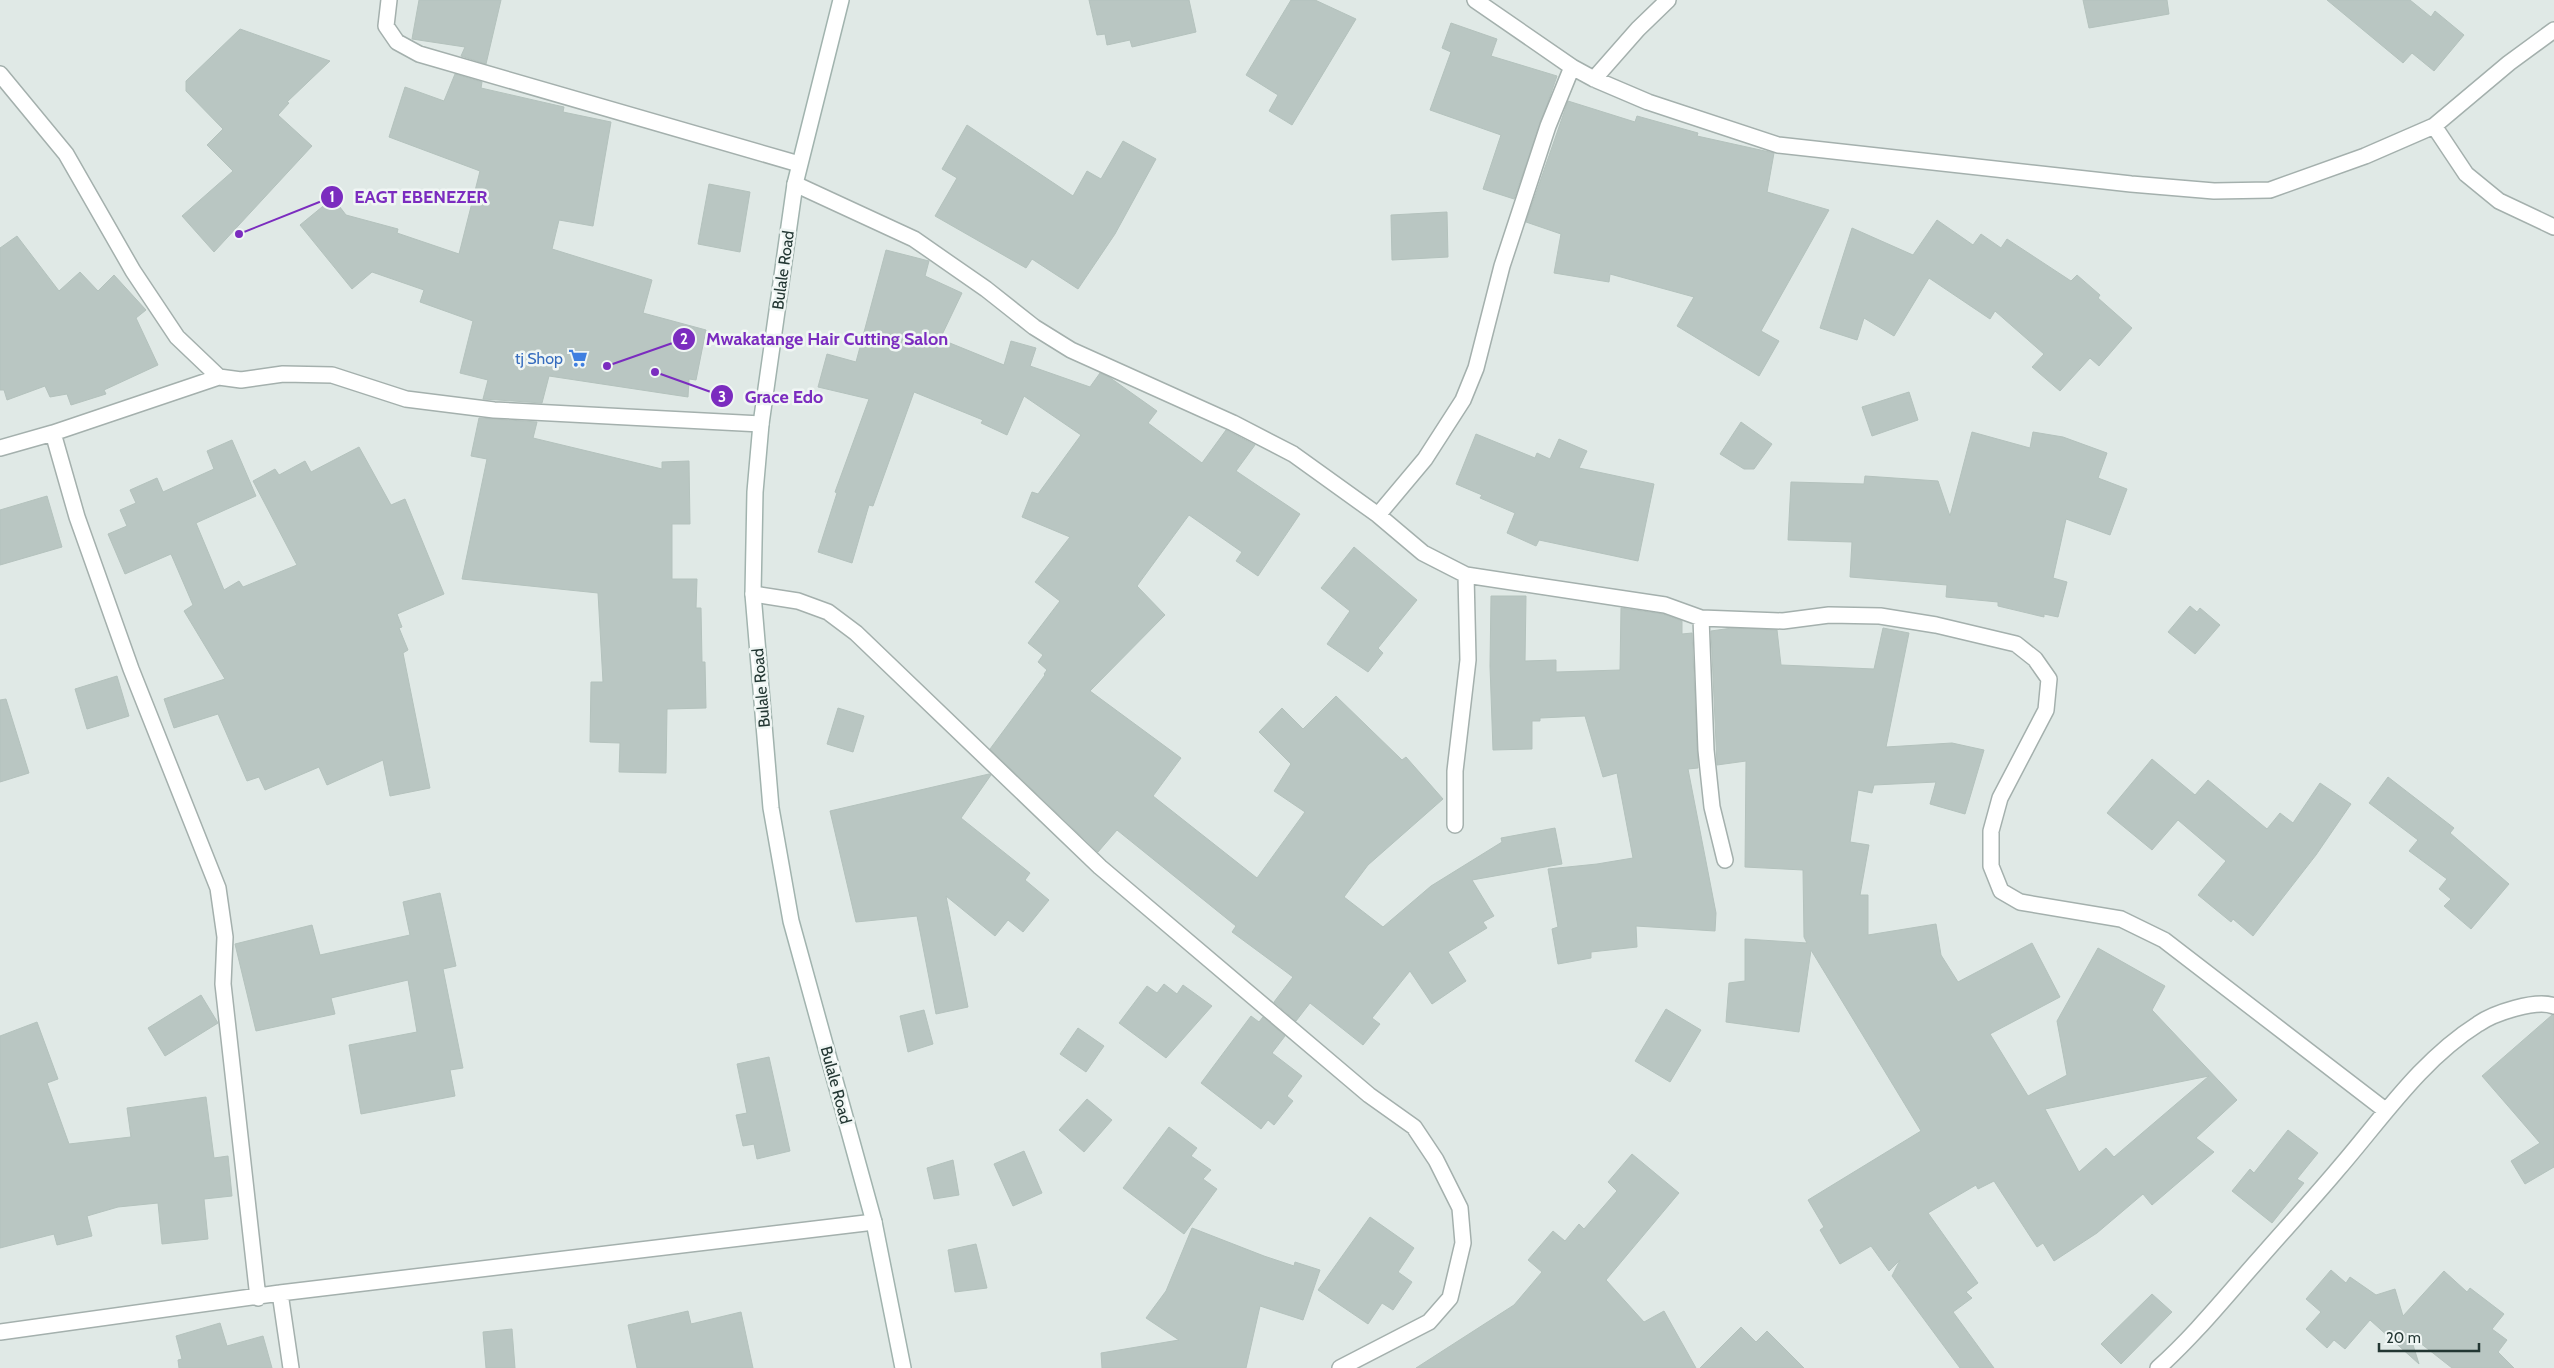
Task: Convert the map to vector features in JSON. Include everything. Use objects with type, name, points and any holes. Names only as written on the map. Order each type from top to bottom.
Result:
[{"type":"street","points":[[390,0],[386,26],[396,42],[419,54],[799,164]]},
{"type":"street","name":"Bulale Road","points":[[841,0],[795,184],[761,424],[756,492],[753,594],[771,808],[791,921],[874,1222],[903,1368]]},
{"type":"street","points":[[1474,0],[1572,67],[1594,79],[1657,105],[1778,145],[2131,184],[2214,190],[2270,190],[2365,156],[2434,126],[2509,63],[2554,30]]},
{"type":"street","points":[[1594,79],[1638,29],[1668,0]]},
{"type":"street","points":[[1378,515],[1425,459],[1463,400],[1476,368],[1502,266],[1548,126],[1572,67]]},
{"type":"street","points":[[0,74],[66,154],[133,271],[177,337],[219,377]]},
{"type":"street","points":[[2434,126],[2466,174],[2499,202],[2554,227]]},
{"type":"street","points":[[795,184],[914,239],[986,288],[1034,326],[1071,350],[1234,423],[1293,454],[1378,515],[1423,553],[1466,575],[1537,584],[1665,605],[1701,618],[1783,621],[1829,614],[1880,616],[1936,625],[2016,644],[2035,659],[2049,679],[2046,710],[2000,798],[1991,831],[1991,866],[2001,890],[2020,902],[2121,919],[2164,940],[2386,1110]]},
{"type":"street","points":[[0,448],[53,433],[219,377],[241,380],[283,374],[332,375],[406,399],[494,410],[761,424]]},
{"type":"street","points":[[53,433],[77,517],[130,670],[218,888],[225,937],[223,984],[258,1298]]},
{"type":"street","points":[[1455,825],[1455,771],[1468,660],[1466,575]]},
{"type":"street","points":[[753,594],[798,602],[828,612],[856,633],[1100,867],[1369,1095],[1414,1127],[1436,1160],[1460,1208],[1463,1244],[1450,1298],[1429,1322],[1340,1368]]},
{"type":"street","points":[[1701,618],[1706,750],[1712,807],[1725,860]]},
{"type":"street","points":[[2158,1368],[2224,1299],[2340,1168],[2386,1110],[2423,1068],[2479,1023],[2518,1008],[2548,1004],[2554,1006]]},
{"type":"street","points":[[0,1332],[280,1294],[874,1222]]},
{"type":"street","points":[[280,1294],[290,1368]]},
{"type":"building","points":[[419,0],[501,0],[486,64],[461,56],[465,47],[412,39]]},
{"type":"building","points":[[1089,0],[1189,0],[1196,32],[1132,47],[1130,40],[1107,45],[1105,34],[1097,35]]},
{"type":"building","points":[[1291,0],[1315,0],[1356,19],[1292,125],[1269,111],[1278,95],[1246,75]]},
{"type":"building","points":[[2083,0],[2167,0],[2169,14],[2089,28]]},
{"type":"building","points":[[2327,0],[2410,0],[2431,17],[2435,11],[2464,35],[2434,71],[2412,53],[2403,63]]},
{"type":"building","points":[[1451,23],[1497,39],[1491,56],[1557,76],[1514,199],[1483,189],[1501,135],[1430,110],[1451,52],[1442,48]]},
{"type":"building","points":[[240,29],[330,61],[287,102],[289,103],[278,115],[312,146],[214,252],[182,216],[233,171],[207,145],[223,129],[186,91],[186,81]]},
{"type":"building","points":[[455,74],[482,82],[481,88],[564,107],[563,112],[611,122],[593,226],[559,220],[552,249],[652,280],[643,313],[706,330],[696,380],[689,379],[688,397],[549,376],[542,403],[483,399],[488,380],[460,373],[473,321],[420,302],[424,290],[372,272],[352,289],[300,225],[333,198],[346,215],[398,229],[397,233],[459,254],[480,171],[389,137],[405,87],[444,101]]},
{"type":"building","points":[[1568,101],[1635,122],[1637,116],[1698,133],[1697,136],[1774,153],[1767,192],[1829,210],[1761,331],[1779,341],[1759,376],[1677,326],[1694,297],[1610,274],[1609,282],[1554,273],[1561,234],[1526,222]]},
{"type":"building","points":[[967,125],[1073,196],[1087,171],[1101,179],[1123,141],[1156,159],[1115,234],[1078,289],[1032,259],[1026,268],[935,216],[957,178],[942,169]]},
{"type":"building","points":[[709,184],[750,192],[740,252],[698,244]]},
{"type":"building","points":[[1447,212],[1448,257],[1392,260],[1391,215]]},
{"type":"building","points":[[1937,220],[1973,245],[1981,234],[2001,248],[2007,239],[2071,281],[2077,275],[2100,295],[2098,298],[2132,328],[2099,366],[2090,358],[2060,391],[2032,367],[2044,354],[1995,311],[1990,319],[1929,278],[1894,336],[1864,318],[1857,340],[1820,328],[1852,228],[1913,255]]},
{"type":"building","points":[[17,236],[59,291],[80,272],[98,291],[114,275],[146,310],[136,318],[158,365],[104,390],[106,394],[71,405],[67,394],[50,397],[45,386],[7,400],[4,390],[0,390],[0,248]]},
{"type":"building","points":[[886,250],[929,261],[925,276],[962,293],[940,339],[1004,365],[1011,341],[1036,348],[1030,366],[1090,387],[1100,373],[1109,377],[1157,411],[1148,423],[1202,463],[1226,430],[1255,445],[1236,471],[1300,514],[1258,576],[1236,561],[1242,552],[1189,515],[1137,586],[1165,615],[1090,691],[1181,758],[1153,796],[1257,878],[1305,812],[1274,791],[1291,764],[1259,732],[1282,708],[1303,729],[1336,696],[1402,760],[1406,757],[1443,799],[1368,865],[1344,897],[1383,927],[1431,886],[1502,842],[1501,838],[1555,828],[1562,864],[1472,880],[1494,916],[1483,922],[1487,928],[1448,952],[1466,981],[1432,1004],[1410,971],[1372,1018],[1380,1024],[1363,1045],[1310,1003],[1296,1021],[1274,1002],[1293,977],[1232,932],[1236,926],[1117,830],[1098,852],[990,749],[1047,670],[1038,662],[1043,655],[1028,643],[1060,601],[1035,582],[1070,537],[1022,517],[1032,492],[1038,494],[1081,435],[1024,396],[1007,435],[981,423],[983,420],[914,392],[873,506],[869,505],[852,563],[818,552],[837,493],[835,492],[869,399],[818,387],[827,354],[856,362]]},
{"type":"building","points":[[1909,392],[1918,420],[1872,436],[1862,407]]},
{"type":"building","points":[[479,418],[537,422],[533,438],[662,469],[662,462],[689,461],[690,524],[672,524],[672,579],[697,579],[696,608],[701,608],[702,662],[705,662],[706,708],[667,709],[666,773],[619,772],[620,743],[590,742],[591,682],[603,682],[598,593],[462,579],[487,459],[471,456]]},
{"type":"building","points":[[1741,422],[1772,444],[1754,469],[1744,469],[1720,454]]},
{"type":"building","points":[[1972,432],[2030,448],[2033,432],[2063,437],[2107,453],[2098,478],[2127,489],[2110,535],[2066,519],[2053,578],[2067,582],[2058,617],[2044,614],[2044,617],[1998,606],[1998,602],[1946,597],[1947,585],[1850,577],[1852,542],[1788,540],[1791,482],[1864,484],[1865,476],[1938,481],[1950,516]]},
{"type":"building","points":[[1476,434],[1535,458],[1537,453],[1550,459],[1559,439],[1587,451],[1579,468],[1654,484],[1638,561],[1539,540],[1536,546],[1507,533],[1515,513],[1480,498],[1482,495],[1456,484]]},
{"type":"building","points":[[232,440],[256,496],[196,523],[224,590],[239,581],[243,587],[297,565],[253,481],[275,469],[279,475],[305,461],[311,472],[359,447],[391,505],[405,499],[444,594],[397,614],[402,627],[399,628],[408,650],[403,653],[430,788],[390,796],[383,760],[327,785],[319,767],[265,790],[259,777],[247,781],[218,714],[174,728],[164,699],[225,679],[184,611],[193,605],[171,554],[125,574],[108,534],[127,526],[120,510],[136,503],[130,490],[157,478],[163,492],[214,469],[207,451]]},
{"type":"building","points":[[47,496],[62,547],[0,565],[0,510]]},
{"type":"building","points":[[1354,547],[1417,600],[1378,648],[1383,653],[1368,672],[1327,644],[1350,611],[1321,588]]},
{"type":"building","points":[[1491,596],[1526,596],[1525,661],[1556,660],[1556,672],[1620,670],[1621,608],[1663,614],[1682,621],[1682,634],[1692,633],[1698,768],[1688,769],[1716,913],[1715,931],[1636,926],[1637,947],[1591,952],[1591,958],[1558,964],[1552,929],[1558,927],[1548,869],[1633,858],[1617,773],[1603,777],[1585,716],[1540,718],[1540,721],[1532,721],[1532,749],[1493,750],[1490,666]]},
{"type":"building","points":[[2190,606],[2197,612],[2200,608],[2220,625],[2195,654],[2168,632]]},
{"type":"building","points":[[1732,628],[1777,630],[1781,665],[1874,669],[1883,628],[1909,633],[1886,747],[1952,743],[1984,750],[1965,814],[1930,804],[1936,782],[1874,785],[1872,793],[1858,790],[1850,842],[1869,845],[1860,895],[1868,895],[1868,935],[1936,924],[1941,955],[1958,982],[2032,943],[2060,997],[1990,1034],[2028,1096],[2067,1075],[2057,1021],[2098,948],[2165,986],[2152,1010],[2237,1100],[2196,1138],[2214,1152],[2152,1205],[2143,1194],[2097,1233],[2054,1261],[2043,1243],[2037,1247],[1994,1181],[1978,1189],[1976,1185],[1928,1213],[1978,1283],[1966,1292],[1972,1298],[1953,1312],[1994,1368],[1960,1368],[1892,1276],[1900,1260],[1889,1271],[1871,1246],[1840,1264],[1820,1230],[1824,1227],[1808,1200],[1921,1131],[1811,950],[1799,1032],[1726,1022],[1729,983],[1745,981],[1745,939],[1807,943],[1804,937],[1803,870],[1745,867],[1746,761],[1717,765],[1711,631]],"holes":[[[2209,1076],[2114,1157],[2106,1148],[2079,1172],[2045,1109]]]},
{"type":"building","points":[[117,676],[129,716],[87,729],[75,689]]},
{"type":"building","points":[[6,699],[29,773],[0,782],[0,700]]},
{"type":"building","points":[[838,708],[864,716],[853,752],[827,744]]},
{"type":"building","points":[[2152,759],[2195,795],[2208,780],[2267,829],[2280,813],[2293,823],[2320,783],[2351,804],[2316,855],[2253,936],[2233,919],[2231,922],[2198,895],[2226,861],[2178,820],[2152,850],[2107,813]]},
{"type":"building","points":[[991,775],[961,818],[1030,873],[1025,880],[1049,900],[1023,932],[1008,920],[995,936],[946,896],[968,1007],[936,1014],[917,916],[856,922],[830,811]]},
{"type":"building","points":[[2388,777],[2454,828],[2450,833],[2509,884],[2471,929],[2444,906],[2451,899],[2439,889],[2447,879],[2409,851],[2418,840],[2369,803]]},
{"type":"building","points":[[440,893],[456,966],[443,969],[463,1068],[450,1070],[455,1096],[361,1114],[349,1045],[417,1032],[408,980],[331,998],[335,1014],[256,1031],[235,944],[312,925],[320,955],[410,935],[403,902]]},
{"type":"building","points":[[1164,984],[1177,994],[1183,985],[1212,1006],[1166,1058],[1119,1023],[1147,986],[1157,993]]},
{"type":"building","points":[[201,995],[218,1023],[165,1056],[148,1028]]},
{"type":"building","points":[[1666,1009],[1701,1030],[1670,1082],[1635,1061]]},
{"type":"building","points":[[924,1010],[933,1044],[908,1052],[900,1016]]},
{"type":"building","points":[[2554,1015],[2554,1167],[2525,1184],[2511,1161],[2540,1143],[2482,1076]]},
{"type":"building","points":[[1251,1016],[1259,1022],[1263,1017],[1285,1036],[1272,1053],[1302,1076],[1287,1096],[1293,1101],[1274,1125],[1268,1120],[1261,1129],[1201,1083]]},
{"type":"building","points":[[37,1022],[58,1079],[47,1083],[69,1144],[131,1137],[127,1108],[206,1097],[214,1158],[228,1156],[232,1196],[204,1199],[208,1239],[162,1244],[158,1203],[118,1207],[87,1216],[92,1236],[57,1245],[54,1234],[0,1248],[0,1036]]},
{"type":"building","points":[[1078,1028],[1104,1046],[1086,1072],[1060,1054]]},
{"type":"building","points":[[769,1057],[790,1151],[757,1159],[754,1144],[743,1146],[736,1115],[747,1113],[737,1064]]},
{"type":"building","points":[[1087,1099],[1112,1120],[1084,1152],[1059,1130]]},
{"type":"building","points":[[1169,1127],[1197,1148],[1191,1156],[1211,1170],[1203,1179],[1217,1189],[1184,1234],[1123,1188]]},
{"type":"building","points":[[2288,1130],[2318,1153],[2297,1179],[2304,1183],[2272,1223],[2232,1191],[2250,1169],[2254,1173]]},
{"type":"building","points":[[1024,1151],[1042,1193],[1013,1206],[994,1164]]},
{"type":"building","points":[[1632,1154],[1679,1193],[1606,1280],[1644,1322],[1664,1311],[1696,1368],[1416,1368],[1514,1305],[1542,1272],[1528,1260],[1553,1231],[1565,1241],[1579,1224],[1584,1229],[1617,1191],[1608,1182]]},
{"type":"building","points":[[953,1160],[959,1195],[934,1199],[927,1168]]},
{"type":"building","points":[[1370,1217],[1414,1248],[1398,1272],[1412,1282],[1393,1310],[1382,1303],[1368,1324],[1318,1290]]},
{"type":"building","points":[[1192,1228],[1294,1266],[1295,1262],[1320,1270],[1303,1320],[1260,1306],[1246,1368],[1102,1368],[1101,1353],[1179,1340],[1146,1318],[1166,1291]]},
{"type":"building","points":[[976,1244],[987,1288],[955,1292],[948,1250]]},
{"type":"building","points":[[2331,1270],[2346,1283],[2350,1277],[2376,1295],[2395,1289],[2403,1316],[2444,1271],[2467,1292],[2470,1288],[2504,1314],[2492,1329],[2507,1340],[2498,1352],[2514,1368],[2452,1368],[2410,1335],[2419,1364],[2370,1320],[2345,1349],[2334,1340],[2327,1348],[2306,1329],[2321,1312],[2306,1299]]},
{"type":"building","points":[[2152,1294],[2172,1312],[2121,1364],[2101,1344]]},
{"type":"building","points":[[688,1311],[691,1324],[741,1312],[753,1368],[637,1368],[628,1325]]},
{"type":"building","points":[[220,1323],[227,1346],[263,1336],[272,1368],[179,1368],[178,1360],[182,1359],[176,1336]]},
{"type":"building","points":[[1741,1327],[1756,1342],[1767,1331],[1804,1368],[1700,1368]]},
{"type":"building","points":[[512,1329],[515,1368],[486,1368],[483,1332]]},
{"type":"place","name":"EAGT EBENEZER","points":[[239,234]]},
{"type":"place","name":"tj Shop","points":[[578,358]]},
{"type":"place","name":"Mwakatange Hair Cutting Salon","points":[[607,366]]},
{"type":"place","name":"Grace Edo","points":[[655,372]]}]
